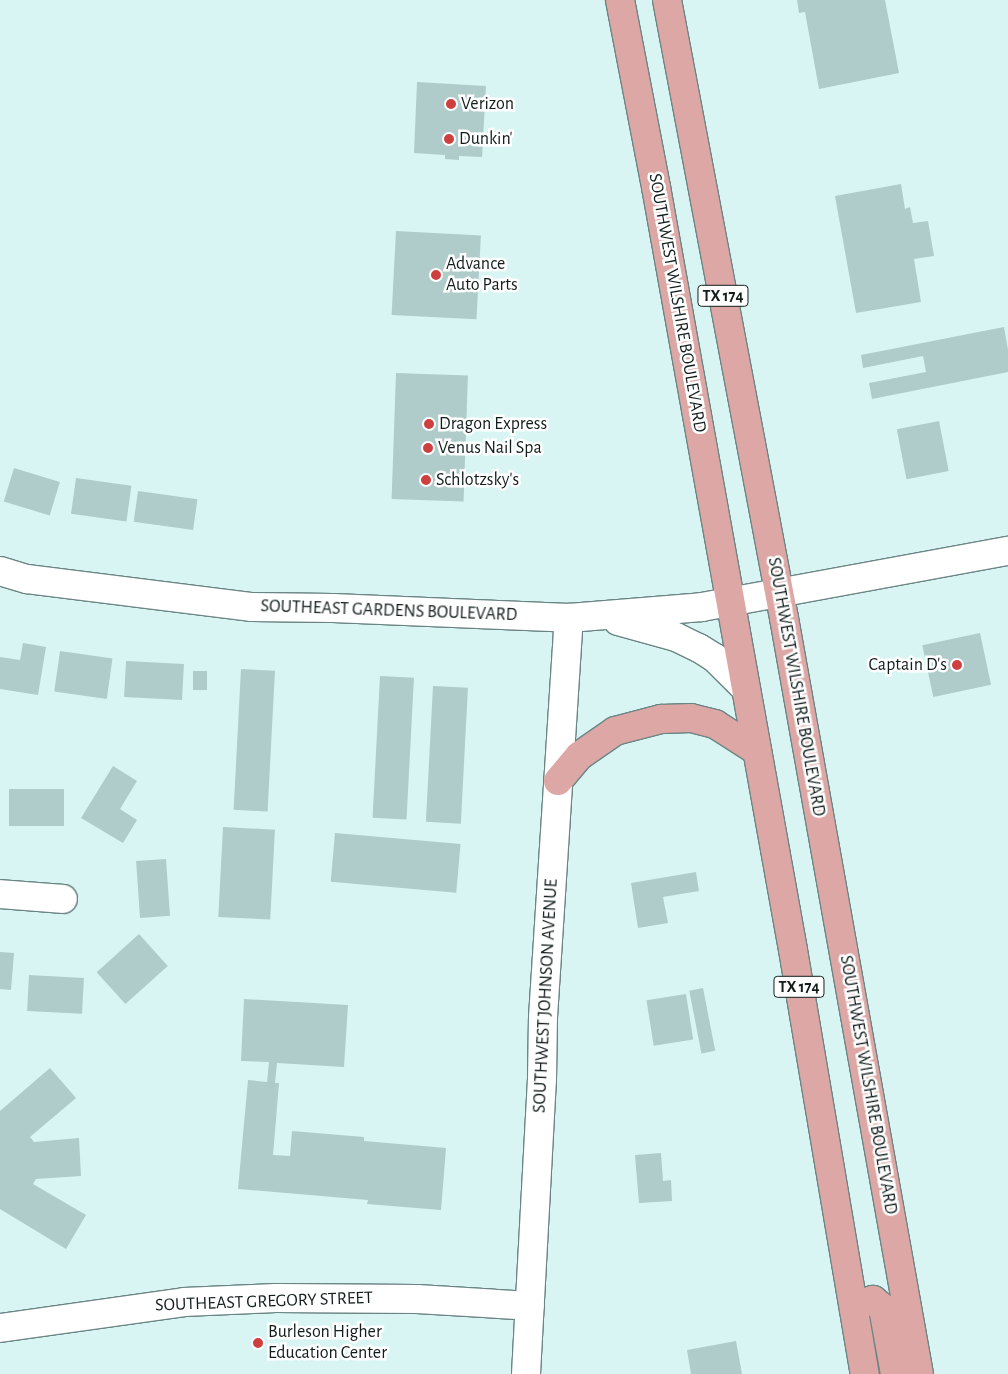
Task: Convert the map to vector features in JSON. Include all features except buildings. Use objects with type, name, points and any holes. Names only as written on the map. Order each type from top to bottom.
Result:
[{"type":"main road","name":"SOUTHWEST WILSHIRE BOULEVARD","points":[[620,0],[656,187],[757,751],[865,1374]]},
{"type":"main road","name":"SOUTHWEST WILSHIRE BOULEVARD","points":[[667,0],[779,592],[919,1374]]},
{"type":"main road","points":[[558,782],[579,756],[615,730],[661,719],[691,718],[715,724],[757,751]]},
{"type":"main road","points":[[854,1306],[873,1300],[883,1308],[895,1374]]},
{"type":"street","name":"SOUTHEAST GARDENS BOULEVARD","points":[[0,571],[27,579],[252,607],[581,617],[702,607],[1008,551]]},
{"type":"street","points":[[581,617],[647,627],[699,648],[715,658],[745,688]]},
{"type":"street","name":"SOUTHWEST JOHNSON AVENUE","points":[[526,1374],[542,1080],[543,1017],[558,782],[581,617]]},
{"type":"street","points":[[0,894],[63,899]]},
{"type":"street","name":"SOUTHEAST GREGORY STREET","points":[[0,1328],[161,1304],[230,1300],[417,1299],[530,1306]]},
{"type":"place","name":"Verizon","points":[[451,104]]},
{"type":"place","name":"Dunkin'","points":[[449,139]]},
{"type":"place","name":"Advance Auto Parts","points":[[436,275]]},
{"type":"place","name":"Dragon Express","points":[[429,424]]},
{"type":"place","name":"Venus Nail Spa","points":[[428,448]]},
{"type":"place","name":"Schlotzsky's","points":[[426,480]]},
{"type":"place","name":"Captain D's","points":[[957,665]]},
{"type":"place","name":"Burleson Higher Education Center","points":[[258,1343]]}]
